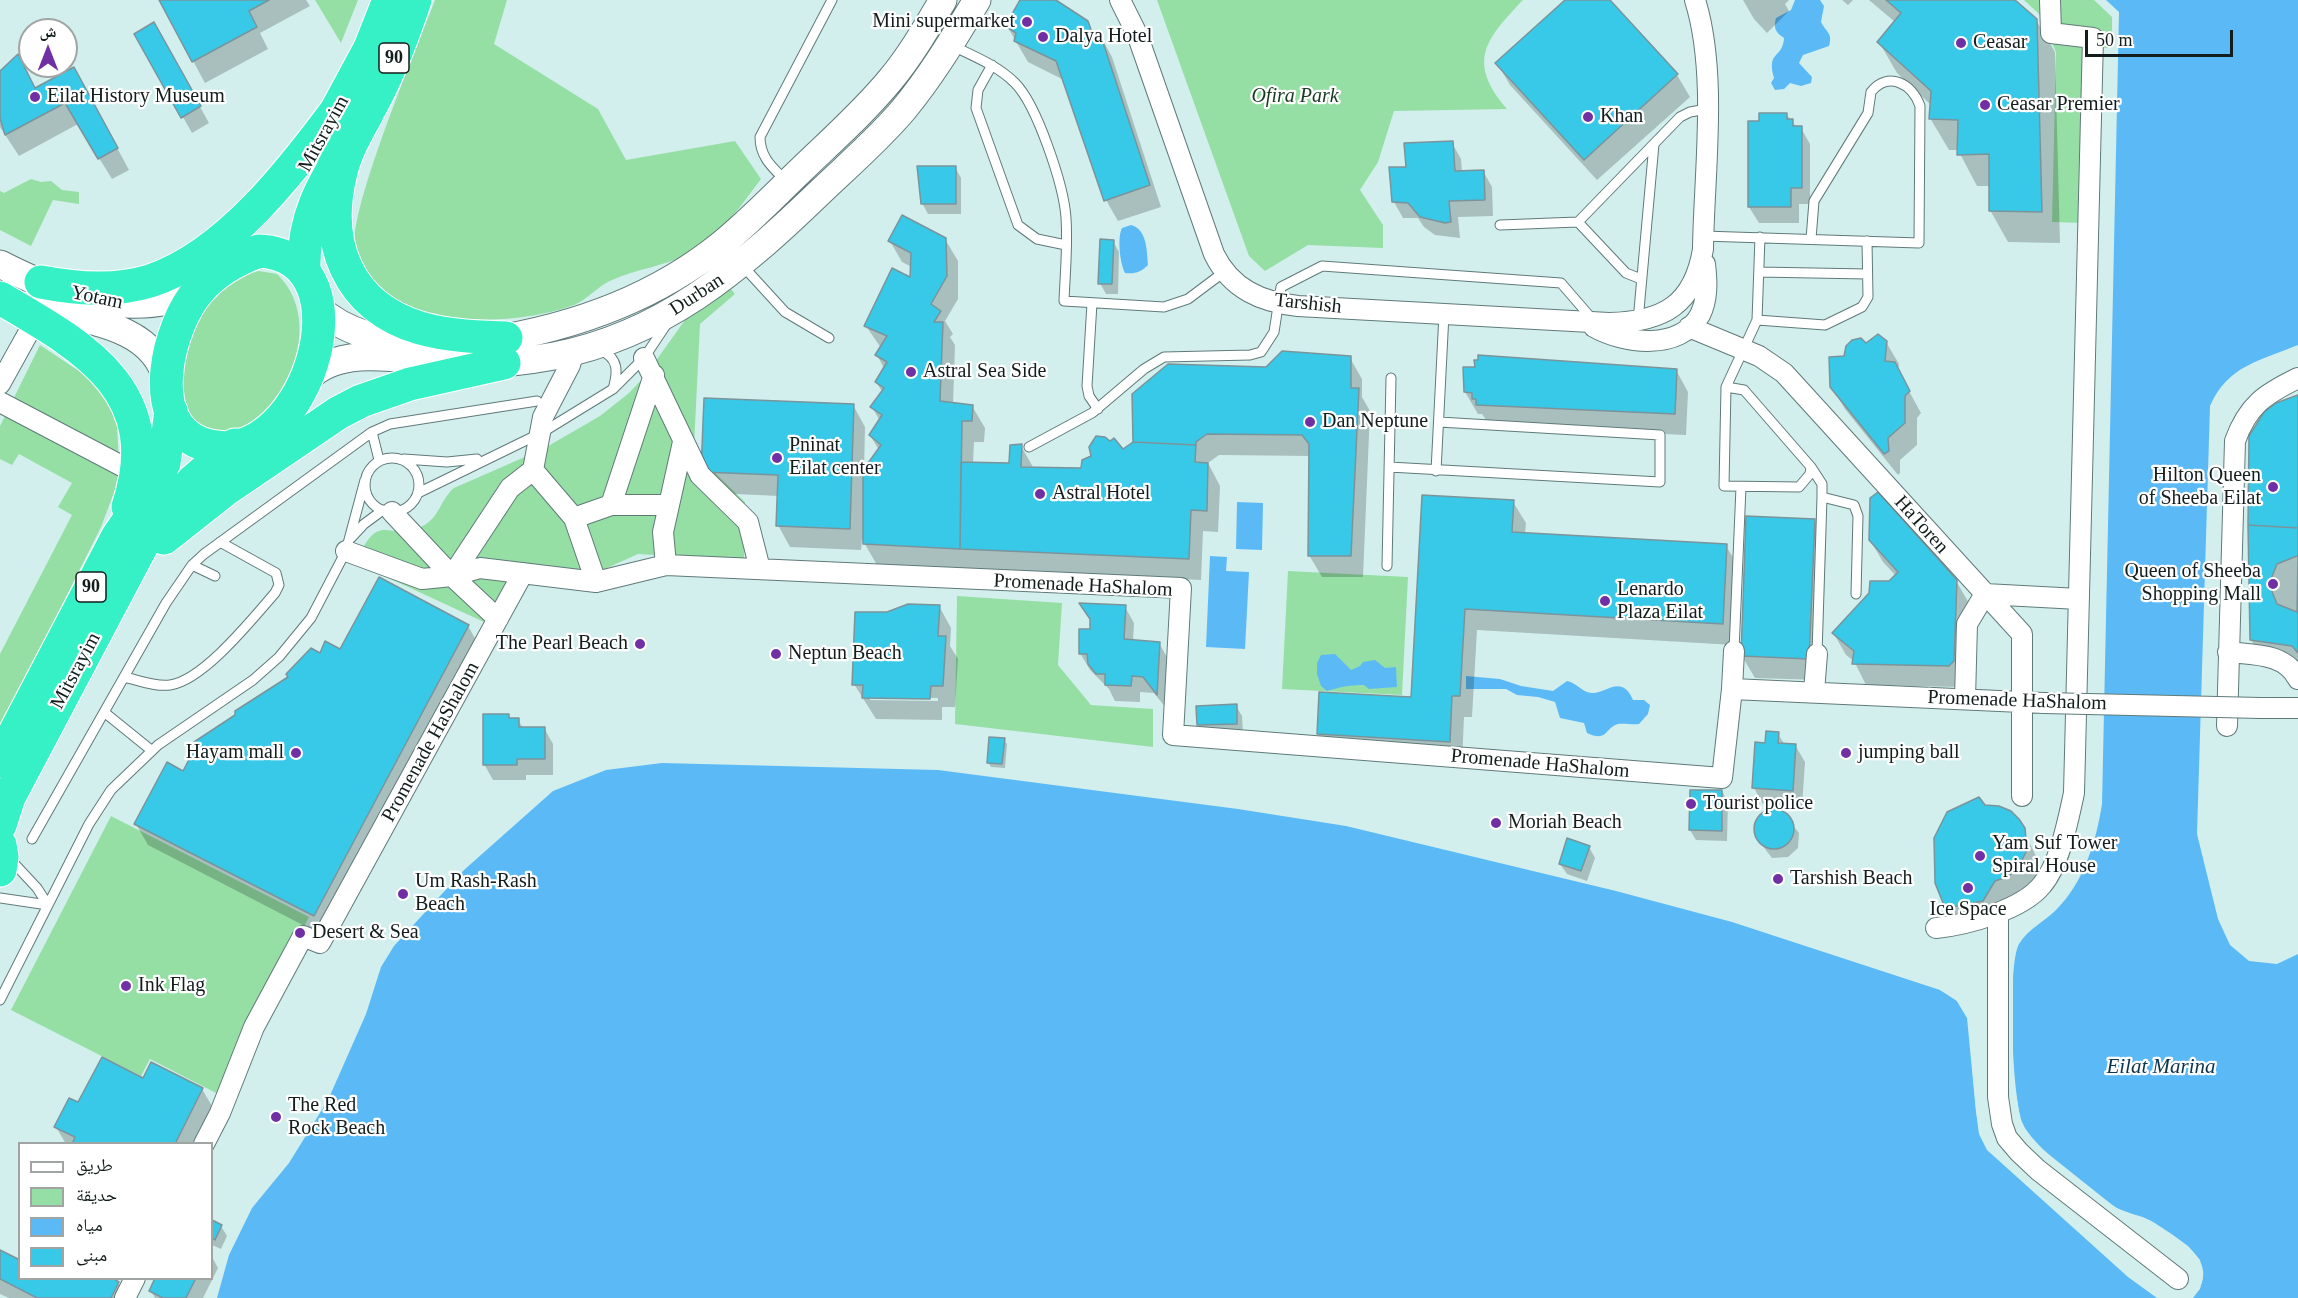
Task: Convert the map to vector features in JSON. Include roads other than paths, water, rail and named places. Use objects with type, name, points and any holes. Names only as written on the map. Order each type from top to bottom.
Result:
[{"type":"highway","name":"Mitsrayim","points":[[304,270],[304,240],[312,206],[353,110],[370,48],[389,0]]},
{"type":"highway","name":"Mitsrayim","points":[[242,258],[275,220],[353,110],[393,60],[415,0]]},
{"type":"highway","points":[[41,282],[83,290],[124,286],[148,281],[192,260],[265,200],[303,156],[353,110]]},
{"type":"highway","points":[[353,110],[336,204],[336,238],[351,279],[367,299],[381,310],[418,328],[467,336],[505,350]]},
{"type":"highway","name":"90","points":[[259,251],[286,255],[304,270],[315,295],[317,307],[316,341],[307,380],[280,419],[254,439],[235,445],[216,447],[195,441],[186,434],[169,396],[167,360],[174,334],[198,291],[223,268],[259,251]]},
{"type":"highway","points":[[0,298],[88,354],[119,387],[134,426],[138,448],[137,474],[118,536]]},
{"type":"highway","points":[[126,574],[198,510],[338,413],[384,391],[505,350]]},
{"type":"highway","name":"Mitsrayim","points":[[0,761],[118,536],[164,463],[169,396]]},
{"type":"highway","name":"Mitsrayim","points":[[0,847],[9,797],[126,574],[161,517],[193,481],[235,445]]},
{"type":"street","name":"Durban","points":[[307,380],[329,362],[351,357],[427,363],[505,350],[651,291],[723,243],[788,183],[880,92],[910,53],[943,0]]},
{"type":"street","name":"Durban","points":[[317,307],[341,326],[377,338],[505,350],[583,349],[630,333],[673,311],[742,265],[888,127],[922,86],[977,0]]},
{"type":"street","name":"Tarshish","points":[[1120,0],[1137,34],[1212,248],[1224,272],[1248,292],[1277,303],[1589,322],[1638,321],[1665,312],[1687,295],[1695,283],[1703,243]]},
{"type":"street","name":"Tarshish","points":[[1589,322],[1603,332],[1641,341],[1676,336],[1700,315],[1706,299],[1703,243],[1707,109],[1705,48],[1695,0]]},
{"type":"street","points":[[1936,928],[1962,926],[1998,913],[2042,885],[2057,857],[2074,793],[2094,38],[2051,33],[2050,0]]},
{"type":"street","name":"Yotam","points":[[0,264],[41,282],[94,300],[125,305],[154,304],[198,291]]},
{"type":"street","name":"Yotam","points":[[0,298],[123,331],[142,342],[158,358],[169,396]]},
{"type":"street","points":[[1,378],[36,319]]},
{"type":"street","name":"HaToren","points":[[1689,327],[1743,349],[1767,361],[1784,374],[2022,634],[2024,702],[2022,796]]},
{"type":"street","points":[[452,576],[510,488],[533,470],[543,417],[570,365],[583,349]]},
{"type":"street","points":[[649,367],[682,442],[700,475],[748,522],[760,570]]},
{"type":"street","points":[[612,505],[649,367]]},
{"type":"street","points":[[2227,726],[2235,441],[2241,423],[2251,408],[2273,390],[2298,378]]},
{"type":"street","points":[[0,402],[137,474]]},
{"type":"street","points":[[666,565],[663,532],[682,442]]},
{"type":"street","points":[[533,470],[574,518],[596,582]]},
{"type":"street","points":[[574,518],[612,505],[669,505]]},
{"type":"street","points":[[387,511],[498,619]]},
{"type":"street","points":[[348,546],[422,579],[452,576],[480,568],[523,573]]},
{"type":"street","name":"Promenade HaShalom","points":[[205,1142],[220,1113],[254,1027],[303,936],[320,943],[523,573],[596,582],[666,565],[1181,588],[1173,735],[1722,778],[1732,689],[2044,703],[2298,708]]},
{"type":"street","points":[[1965,699],[1967,624],[1985,594],[2079,599]]},
{"type":"street","points":[[1732,689],[1734,651]]},
{"type":"street","points":[[2228,652],[2270,656],[2292,668],[2298,679]]},
{"type":"street","points":[[1814,692],[1817,654]]},
{"type":"street","points":[[1998,913],[1998,1097],[2002,1124],[2007,1138],[2038,1170],[2178,1279]]},
{"type":"street","points":[[125,1298],[134,1280]]},
{"type":"lane","points":[[788,183],[765,159],[760,147],[760,137],[832,0]]},
{"type":"lane","points":[[950,45],[992,65],[1017,85],[1032,104],[1062,194],[1066,219],[1064,301],[1154,308],[1173,305],[1195,295],[1224,272]]},
{"type":"lane","points":[[992,65],[978,90],[976,108],[1018,225],[1037,239],[1066,245]]},
{"type":"lane","points":[[1703,243],[1760,237],[1811,239],[1919,243],[1920,106],[1912,90],[1898,81],[1882,82],[1871,92],[1868,113],[1814,201],[1811,239]]},
{"type":"lane","points":[[1500,225],[1578,222],[1680,117],[1690,112],[1707,109]]},
{"type":"lane","points":[[1638,321],[1654,144]]},
{"type":"lane","points":[[1578,222],[1626,273],[1641,279]]},
{"type":"lane","points":[[1760,237],[1757,320],[1726,387],[1724,486],[1799,487],[1810,474],[1811,467]]},
{"type":"lane","points":[[1757,320],[1825,325],[1862,307],[1868,297],[1867,241]]},
{"type":"lane","points":[[742,265],[785,312],[829,338]]},
{"type":"lane","points":[[1029,447],[1072,426],[1098,409],[1144,369],[1164,357],[1250,355],[1261,352],[1274,332],[1281,287],[1322,266],[1561,283],[1589,322]]},
{"type":"lane","points":[[1759,272],[1868,274]]},
{"type":"lane","points":[[1092,303],[1087,386],[1089,396],[1098,409]]},
{"type":"lane","points":[[0,1000],[103,801],[121,778],[151,750],[239,691],[279,657],[315,611],[348,546],[364,524],[387,511],[408,507],[418,493],[541,433],[649,367],[673,311]]},
{"type":"lane","points":[[1436,471],[1444,314]]},
{"type":"lane","points":[[583,349],[614,360],[617,370],[613,389]]},
{"type":"lane","points":[[1387,566],[1392,378]]},
{"type":"lane","points":[[1726,387],[1744,390],[1811,467],[1822,484],[1817,654]]},
{"type":"lane","points":[[32,838],[166,603],[192,565],[220,542],[372,432],[403,420],[537,401]]},
{"type":"lane","points":[[1389,467],[1660,482],[1660,435],[1439,422]]},
{"type":"lane","points":[[372,432],[379,460]]},
{"type":"lane","points":[[348,546],[356,505],[365,480],[370,469],[379,460],[396,458],[447,462],[475,459],[502,452]]},
{"type":"lane","points":[[396,458],[408,463],[416,472],[418,493]]},
{"type":"lane","points":[[365,480],[367,497],[387,511]]},
{"type":"lane","points":[[1734,651],[1741,487]]},
{"type":"lane","points":[[1822,497],[1854,505],[1858,516],[1856,594]]},
{"type":"lane","points":[[124,677],[157,685],[180,682],[230,644],[275,593],[279,585],[276,573],[220,542]]},
{"type":"lane","points":[[192,565],[215,576]]},
{"type":"lane","points":[[104,712],[151,750]]},
{"type":"lane","points":[[0,847],[42,893],[48,905]]},
{"type":"lane","points":[[0,898],[48,905]]},
{"type":"water","points":[[1795,0],[1820,0],[1824,6],[1821,22],[1830,35],[1830,42],[1829,46],[1803,55],[1799,63],[1812,77],[1811,83],[1801,86],[1790,83],[1784,89],[1775,90],[1771,83],[1774,78],[1772,63],[1783,45],[1784,38],[1776,30],[1775,22],[1776,18],[1791,10]]},
{"type":"water","name":"Eilat Marina","points":[[2106,0],[2298,0],[2298,345],[2246,366],[2226,381],[2210,406],[2197,834],[2218,919],[2230,945],[2249,961],[2277,964],[2298,954],[2298,1298],[2193,1298],[2203,1278],[2203,1269],[2195,1253],[2153,1222],[2117,1208],[2065,1169],[2029,1133],[2023,1124],[2019,1110],[2012,1033],[2015,957],[2023,939],[2056,910],[2074,887],[2092,847],[2102,804],[2119,12]]},
{"type":"water","points":[[1131,225],[1136,227],[1143,236],[1148,265],[1138,272],[1125,273],[1119,244],[1120,232],[1122,228]]},
{"type":"water","points":[[1237,502],[1263,503],[1262,550],[1236,549]]},
{"type":"water","points":[[1210,556],[1227,557],[1226,571],[1249,572],[1245,649],[1206,647]]},
{"type":"water","points":[[1335,654],[1351,670],[1363,662],[1375,660],[1385,668],[1396,667],[1397,687],[1369,689],[1364,685],[1359,685],[1327,691],[1321,686],[1317,674],[1317,663],[1321,655]]},
{"type":"water","points":[[1466,676],[1500,679],[1521,686],[1553,691],[1567,681],[1592,693],[1619,686],[1629,692],[1633,700],[1644,700],[1650,705],[1648,714],[1639,724],[1618,724],[1603,735],[1594,736],[1587,733],[1584,723],[1560,718],[1555,702],[1538,697],[1517,695],[1506,689],[1466,689]]},
{"type":"water","points":[[662,763],[938,770],[1238,809],[1346,826],[1616,891],[1732,922],[1940,990],[1955,998],[1967,1018],[1979,1134],[1987,1150],[2128,1277],[2157,1298],[217,1298],[229,1255],[252,1208],[289,1163],[328,1100],[366,1014],[381,967],[394,946],[464,870],[553,791],[606,770]]},
{"type":"place","name":"Mini supermarket","points":[[1027,22]]},
{"type":"place","name":"Dalya Hotel","points":[[1043,37]]},
{"type":"place","name":"Ceasar","points":[[1961,43]]},
{"type":"place","name":"Eilat History Museum","points":[[35,97]]},
{"type":"place","name":"Ceasar Premier","points":[[1985,105]]},
{"type":"place","name":"Khan","points":[[1588,117]]},
{"type":"place","name":"Astral Sea Side","points":[[911,372]]},
{"type":"place","name":"Dan Neptune","points":[[1310,422]]},
{"type":"place","name":"Pninat Eilat center","points":[[777,458]]},
{"type":"place","name":"Hilton Queen of Sheeba Eilat","points":[[2273,487]]},
{"type":"place","name":"Astral Hotel","points":[[1040,494]]},
{"type":"place","name":"Queen of Sheeba Shopping Mall","points":[[2273,584]]},
{"type":"place","name":"Lenardo Plaza Eilat","points":[[1605,601]]},
{"type":"place","name":"The Pearl Beach","points":[[640,644]]},
{"type":"place","name":"Neptun Beach","points":[[776,654]]},
{"type":"place","name":"Hayam mall","points":[[296,753]]},
{"type":"place","name":"jumping ball","points":[[1846,753]]},
{"type":"place","name":"Tourist police","points":[[1691,804]]},
{"type":"place","name":"Moriah Beach","points":[[1496,823]]},
{"type":"place","name":"Yam Suf Tower Spiral House","points":[[1980,856]]},
{"type":"place","name":"Tarshish Beach","points":[[1778,879]]},
{"type":"place","name":"Ice Space","points":[[1968,888]]},
{"type":"place","name":"Um Rash-Rash Beach","points":[[403,894]]},
{"type":"place","name":"Desert & Sea","points":[[300,933]]},
{"type":"place","name":"Ink Flag","points":[[126,986]]},
{"type":"place","name":"The Red Rock Beach","points":[[276,1117]]},
{"type":"park label","name":"Ofira Park","points":[[1295,97]]}]
